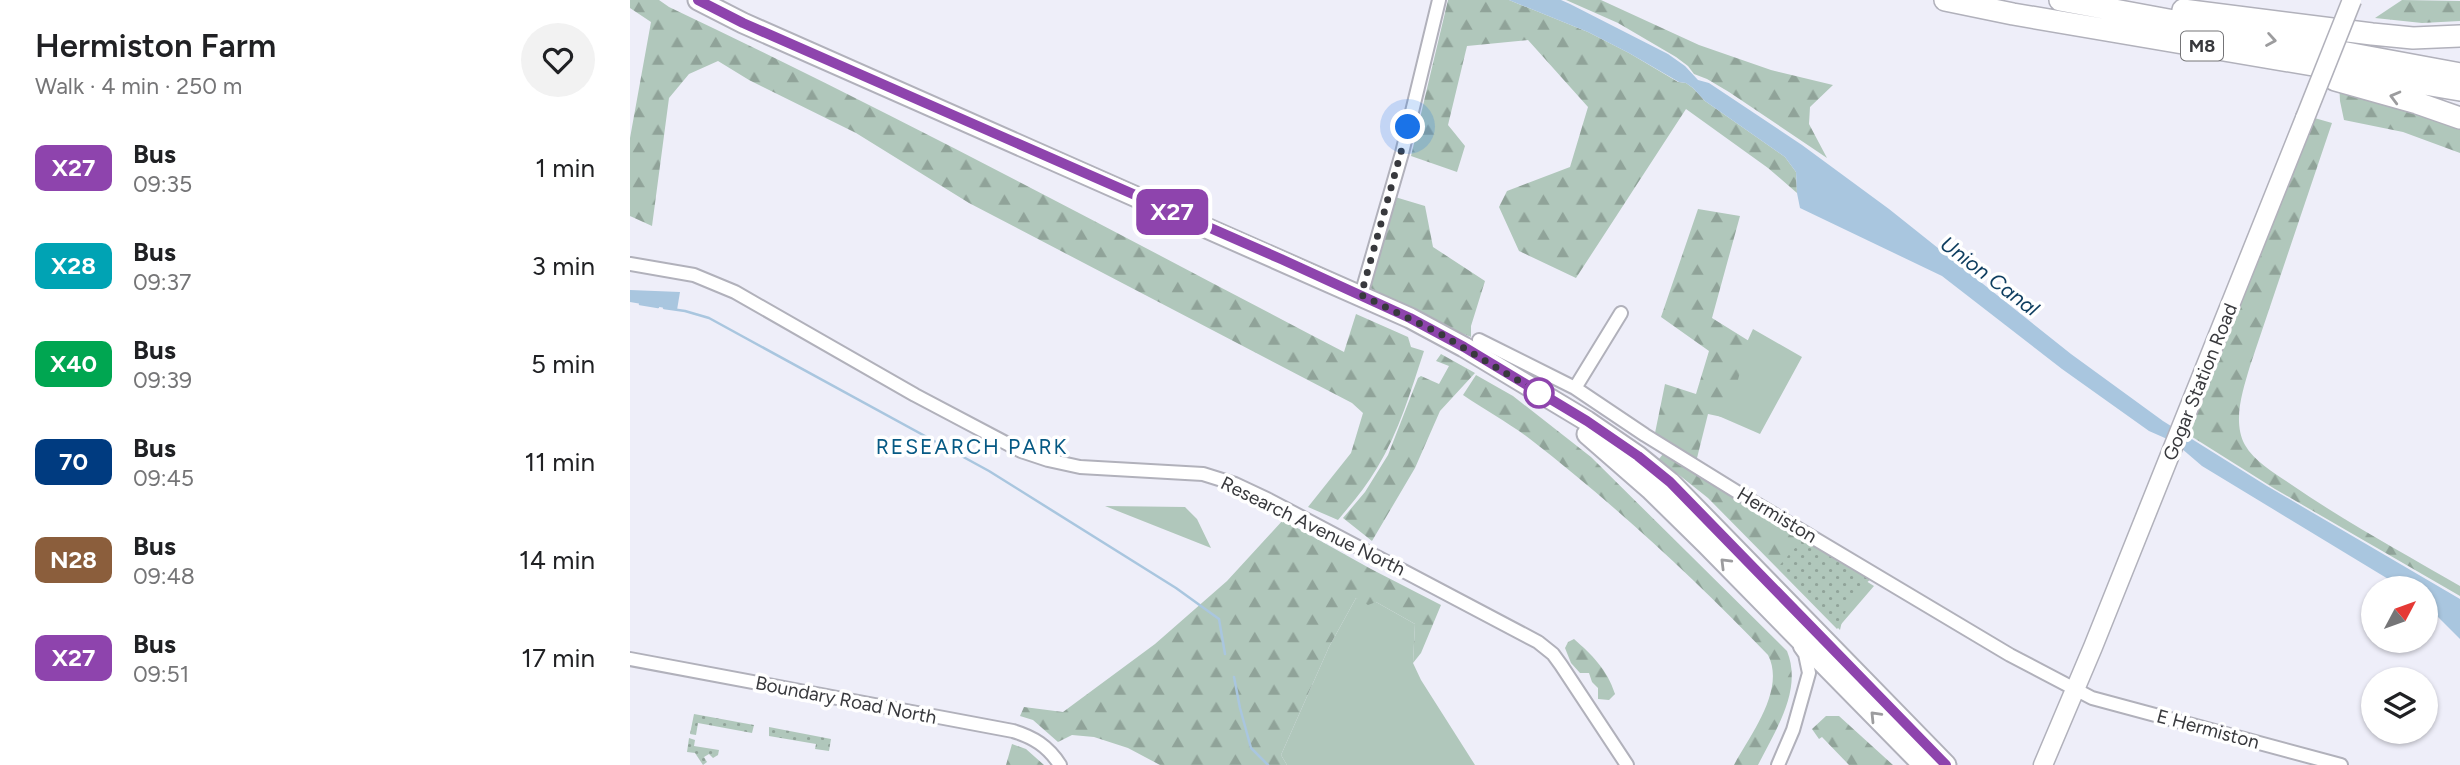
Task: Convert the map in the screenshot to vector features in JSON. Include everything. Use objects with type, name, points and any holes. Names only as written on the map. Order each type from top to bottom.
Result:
[{"type":"highway","name":"M8","points":[[1945,0],[2339,81],[2460,118]]},
{"type":"highway","name":"M8","points":[[2060,0],[2460,74]]},
{"type":"highway","name":"M8","points":[[2119,0],[2248,20],[2372,34],[2413,38],[2460,36]]},
{"type":"highway","name":"M8","points":[[2013,14],[2460,90]]},
{"type":"main road","points":[[698,0],[743,23],[1361,295],[1439,333],[1587,421],[1670,482],[1946,765]]},
{"type":"main road","points":[[1535,391],[1650,489],[1923,765]]},
{"type":"street","points":[[1361,295],[1402,153],[1439,0]]},
{"type":"street","name":"Gogar Station Road","points":[[2041,764],[2076,690],[2352,0]]},
{"type":"street","name":"Research Avenue North","points":[[630,264],[694,275],[734,292],[915,395],[1021,451],[1080,467],[1203,474],[1235,484],[1269,500],[1538,642],[1553,654],[1561,665],[1627,765]]},
{"type":"street","points":[[1575,388],[1621,313]]},
{"type":"street","name":"Hermiston","points":[[1479,340],[1575,388],[1755,503],[2010,655],[2076,690]]},
{"type":"street","points":[[1773,611],[1805,654],[1809,673],[1793,730],[1779,765]]},
{"type":"street","name":"Boundary Road North","points":[[630,659],[1013,731],[1032,737],[1057,761]]},
{"type":"street","name":"E Hermiston","points":[[2076,690],[2092,698],[2341,765]]},
{"type":"green space","points":[[630,0],[659,0],[924,133],[1344,352],[1356,314],[1408,337],[1411,347],[1424,351],[1398,425],[1373,475],[1338,520],[1308,507],[1351,453],[1363,413],[1352,403],[969,203],[856,133],[749,80],[718,61],[689,74],[669,98],[652,226],[630,216],[630,138],[651,22],[630,8]]},
{"type":"green space","points":[[1448,0],[1509,0],[1588,32],[1678,82],[1686,83],[1705,101],[1785,157],[1796,172],[1797,193],[1768,168],[1686,109],[1576,278],[1519,251],[1499,207],[1507,191],[1570,167],[1588,107],[1528,40],[1467,46],[1448,125],[1465,146],[1457,172],[1411,156]]},
{"type":"green space","points":[[1566,0],[1601,0],[1699,45],[1771,70],[1833,85],[1810,107],[1809,124],[1827,158],[1729,92],[1694,74],[1676,57],[1618,23]]},
{"type":"green space","points":[[2402,0],[2460,1],[2460,21],[2422,23],[2375,18]]},
{"type":"green space","points":[[2339,81],[2460,118],[2460,153],[2403,132],[2344,120]]},
{"type":"green space","points":[[2311,117],[2332,123],[2247,375],[2239,416],[2241,436],[2249,451],[2271,471],[2352,524],[2460,586],[2460,596],[2438,583],[2438,576],[2425,576],[2275,489],[2186,433]]},
{"type":"green space","points":[[1395,197],[1425,206],[1433,247],[1485,281],[1471,326],[1471,337],[1368,287]]},
{"type":"green space","points":[[1698,209],[1740,216],[1712,318],[1749,341],[1727,418],[1708,414],[1696,462],[1655,433],[1665,384],[1696,394],[1709,351],[1661,317]]},
{"type":"green space","points":[[1753,329],[1802,357],[1760,434],[1714,414]]},
{"type":"green space","points":[[1441,354],[1475,373],[1440,411],[1415,468],[1372,541],[1343,518],[1365,492],[1388,455],[1418,378],[1421,376],[1439,384],[1449,366],[1436,361]]},
{"type":"green space","points":[[1476,375],[1513,396],[1591,457],[1787,651],[1792,680],[1789,695],[1779,724],[1758,765],[1734,765],[1757,726],[1769,697],[1773,683],[1768,655],[1682,570],[1562,464],[1522,433],[1463,395]]},
{"type":"green space","points":[[1663,454],[1874,586],[1837,629],[1708,498],[1659,459]]},
{"type":"green space","points":[[1105,506],[1185,507],[1197,519],[1211,548]]},
{"type":"green space","points":[[1283,520],[1441,605],[1421,653],[1413,663],[1415,624],[1376,602],[1368,605],[1356,598],[1329,647],[1281,755],[1287,765],[1160,765],[1128,748],[1094,737],[1072,735],[1058,742],[1033,720],[1020,716],[1024,707],[1063,712],[1155,644],[1227,581]]},
{"type":"green space","points":[[1803,539],[1871,579],[1851,602],[1840,630],[1779,566]]},
{"type":"green space","points":[[1356,598],[1376,602],[1415,624],[1413,663],[1475,765],[1287,765],[1281,755],[1329,647]]},
{"type":"green space","points":[[1574,639],[1593,657],[1608,677],[1615,694],[1609,700],[1598,699],[1598,688],[1589,673],[1580,673],[1571,663],[1565,648],[1568,642]]},
{"type":"green space","points":[[694,714],[754,725],[752,733],[698,723],[696,735],[690,734]]},
{"type":"green space","points":[[1826,716],[1839,716],[1893,765],[1849,765],[1822,737],[1819,739],[1812,729]]},
{"type":"green space","points":[[769,727],[831,739],[829,751],[815,749],[816,744],[769,736]]},
{"type":"green space","points":[[689,738],[695,740],[694,746],[719,750],[718,755],[713,758],[709,754],[704,757],[707,762],[703,765],[695,753],[687,752]]},
{"type":"green space","points":[[1012,744],[1026,749],[1044,765],[1006,765]]},
{"type":"water","points":[[1509,0],[1561,0],[1668,54],[1698,80],[1709,83],[1802,145],[1889,209],[2071,354],[2163,421],[2267,486],[2421,576],[2383,576],[2202,466],[2174,442],[2149,431],[2062,369],[1942,276],[1800,208],[1796,172],[1785,157],[1705,101],[1686,83],[1679,82],[1588,32]]},
{"type":"water","points":[[630,290],[680,292],[677,310],[630,302]]},
{"type":"water","points":[[2438,586],[2460,599],[2460,639],[2438,617]]},
{"type":"waterway","points":[[640,304],[658,307]]},
{"type":"waterway","points":[[664,308],[709,318],[989,471],[1176,588],[1219,619],[1225,654]]},
{"type":"waterway","points":[[1234,677],[1251,748],[1268,765]]},
{"type":"bus line","name":"X27","points":[[698,0],[743,23],[1410,318],[1587,421],[1670,482],[1946,765]]},
{"type":"district","name":"RESEARCH PARK","points":[[972,446]]},
{"type":"route","points":[[1408,127],[1361,295],[1439,333],[1539,393]]},
{"type":"water label","name":"Union Canal","points":[[1990,276]]}]
